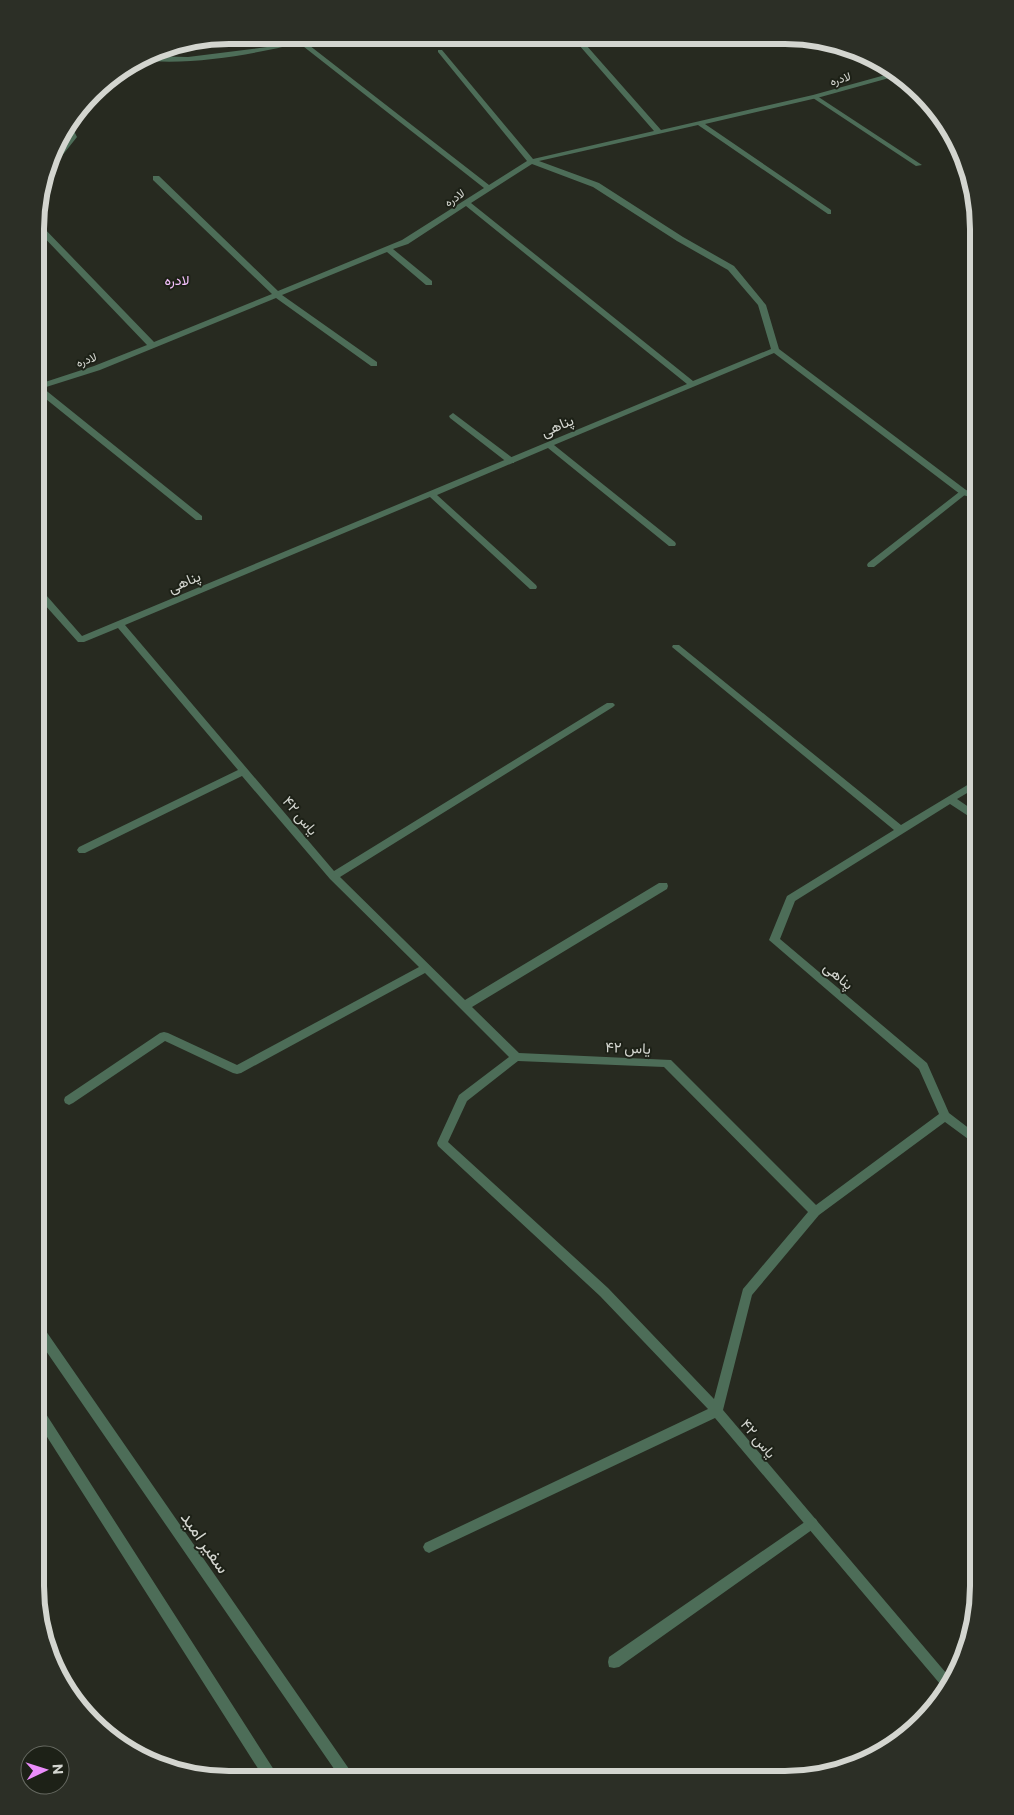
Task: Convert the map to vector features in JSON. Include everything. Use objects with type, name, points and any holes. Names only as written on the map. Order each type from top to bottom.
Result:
[{"type":"street","points":[[157,58],[188,59],[268,49],[288,44]]},
{"type":"street","points":[[304,44],[488,188]]},
{"type":"street","points":[[581,44],[659,132]]},
{"type":"street","points":[[440,51],[531,161],[596,185],[680,239],[731,268],[762,305],[775,350],[963,492],[970,494]]},
{"type":"street","name":"لادره","points":[[44,386],[97,368],[406,242],[531,161],[815,97],[889,76]]},
{"type":"street","points":[[815,97],[918,165]]},
{"type":"street","points":[[699,123],[828,212]]},
{"type":"street","points":[[59,156],[74,138],[72,132]]},
{"type":"street","points":[[156,178],[277,295],[374,364]]},
{"type":"street","points":[[466,203],[693,385]]},
{"type":"street","points":[[44,233],[152,346]]},
{"type":"street","points":[[388,249],[429,283]]},
{"type":"street","name":"پناهی","points":[[119,624],[775,350]]},
{"type":"street","points":[[44,394],[199,518]]},
{"type":"street","points":[[453,416],[511,461]]},
{"type":"street","points":[[549,445],[672,544]]},
{"type":"street","points":[[871,565],[963,492]]},
{"type":"street","points":[[431,494],[533,587]]},
{"type":"street","points":[[44,598],[81,640],[119,624]]},
{"type":"street","name":"یاس ۴۲","points":[[119,624],[333,876],[516,1057]]},
{"type":"street","points":[[676,646],[901,830]]},
{"type":"street","points":[[333,876],[610,705]]},
{"type":"street","points":[[82,850],[244,771]]},
{"type":"street","name":"پناهی","points":[[945,1116],[923,1066],[774,940],[791,899],[970,786]]},
{"type":"street","points":[[949,799],[970,813]]},
{"type":"street","points":[[464,1006],[663,886]]},
{"type":"street","points":[[69,1100],[164,1036],[236,1070],[426,968]]},
{"type":"street","name":"یاس ۴۲","points":[[816,1212],[667,1063],[516,1057],[463,1098],[442,1143],[604,1292],[717,1411],[944,1680]]},
{"type":"street","points":[[429,1547],[717,1411],[748,1293],[816,1212],[945,1116],[970,1135]]},
{"type":"street","name":"سفیر امید","points":[[44,1338],[343,1771]]},
{"type":"street","points":[[44,1421],[267,1771]]},
{"type":"street","points":[[614,1662],[812,1523]]},
{"type":"district","name":"لادره","points":[[177,279]]}]
